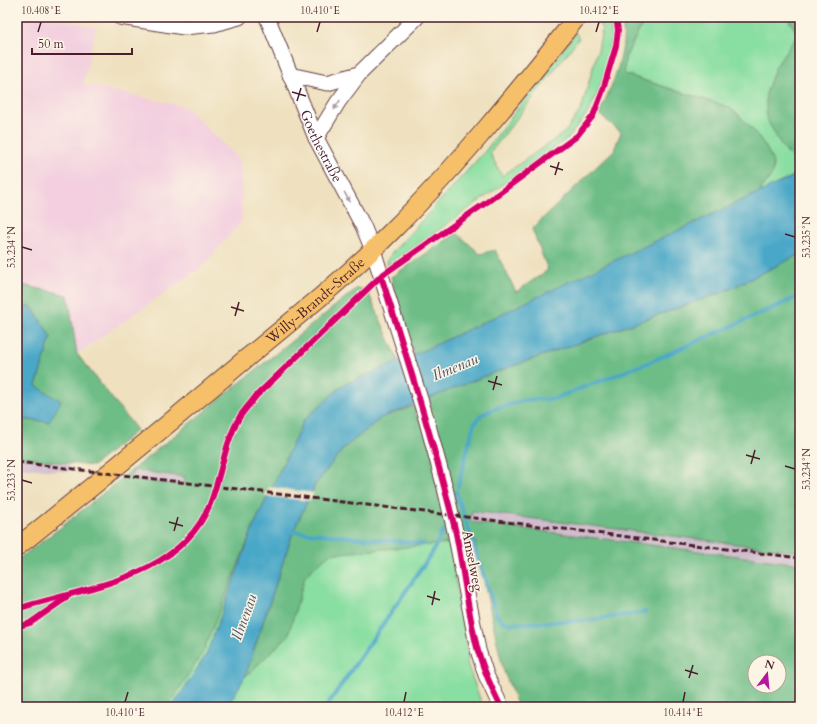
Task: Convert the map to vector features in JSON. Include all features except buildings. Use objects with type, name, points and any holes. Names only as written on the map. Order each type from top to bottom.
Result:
[{"type":"main road","name":"Willy-Brandt-Straße","points":[[17,547],[201,397],[342,279],[373,250],[459,159],[519,89],[577,17]]},
{"type":"street","points":[[120,17],[184,27],[214,24],[239,17]]},
{"type":"street","name":"Goethestraße","points":[[267,17],[316,138],[363,226],[373,250]]},
{"type":"street","points":[[316,138],[338,102],[360,74],[416,17]]},
{"type":"street","points":[[290,75],[327,83],[360,74]]},
{"type":"street","name":"Amselweg","points":[[373,250],[426,418],[455,531],[478,650],[486,675],[501,707]]},
{"type":"shaded area","points":[[17,17],[46,17],[96,27],[83,84],[186,107],[240,160],[242,221],[203,266],[77,354],[68,295],[17,284]]},
{"type":"shaded area","points":[[17,457],[70,463],[69,472],[17,467]]},
{"type":"shaded area","points":[[133,470],[185,477],[184,485],[132,480]]},
{"type":"shaded area","points":[[471,511],[800,552],[800,564],[470,523]]},
{"type":"green space","points":[[609,17],[611,38],[602,80],[587,114],[568,138],[388,266],[387,262],[391,254],[486,150],[576,33],[579,38],[490,153],[502,176],[565,132],[581,110],[598,50],[602,29],[595,18]]},
{"type":"green space","points":[[621,17],[646,17],[625,58],[624,74],[728,107],[734,112],[758,136],[770,154],[773,163],[773,171],[770,178],[761,189],[762,192],[414,355],[391,277],[457,233],[480,254],[495,250],[516,292],[548,270],[532,229],[614,150],[621,132],[599,114],[614,79],[621,54],[623,29]]},
{"type":"green space","points":[[646,17],[787,17],[798,34],[775,68],[766,94],[783,148],[800,165],[800,173],[762,192],[761,189],[773,173],[767,149],[739,115],[728,107],[624,74],[625,58]]},
{"type":"green space","points":[[787,17],[800,17],[800,165],[783,148],[766,118],[766,94],[775,68],[798,34]]},
{"type":"green space","points":[[800,254],[800,552],[472,511],[470,522],[800,564],[800,707],[518,707],[503,669],[475,541],[329,554],[305,576],[288,636],[245,677],[293,532],[316,483],[344,448],[381,418],[414,406],[418,420],[433,415],[428,398],[490,374],[726,291]]},
{"type":"green space","points":[[17,284],[68,295],[77,354],[137,430],[93,466],[17,457],[17,419],[49,422],[36,386],[51,337],[31,306],[17,308]]},
{"type":"green space","points":[[356,289],[362,289],[368,292],[399,362],[343,385],[304,420],[255,523],[203,652],[168,707],[17,707],[17,560],[60,528]],"holes":[[[133,470],[185,477],[184,485],[132,480]]]},
{"type":"green space","points":[[216,506],[449,543],[469,656],[467,661],[468,666],[483,707],[17,707]]},
{"type":"water","name":"Ilmenau","points":[[800,173],[800,254],[726,291],[490,374],[381,418],[344,448],[316,483],[293,532],[245,677],[227,707],[172,707],[206,655],[255,523],[304,420],[343,385],[414,355]]},
{"type":"water","points":[[31,306],[51,337],[36,386],[61,401],[49,422],[17,419],[17,308]]},
{"type":"pier","points":[[269,487],[314,493],[310,501],[265,496]]},
{"type":"waterway","points":[[458,486],[474,424],[481,415],[494,409],[525,400],[553,399],[650,362],[800,296]]},
{"type":"waterway","points":[[456,492],[497,616],[502,621],[512,624],[592,620],[645,612]]},
{"type":"waterway","points":[[287,531],[424,544]]},
{"type":"waterway","points":[[326,707],[432,553],[443,531]]},
{"type":"railway","points":[[17,462],[800,558]]},
{"type":"cycle path","points":[[17,609],[100,586],[127,576],[153,564],[177,549],[196,529],[210,504],[234,428],[241,415],[256,396],[381,276],[487,202],[577,136],[593,116],[602,93],[616,46],[618,30],[616,17]]},
{"type":"cycle path","points":[[381,276],[420,402],[447,497],[455,529],[471,621],[478,651],[488,680],[501,707]]},
{"type":"cycle path","points":[[17,627],[30,623],[66,598]]}]
